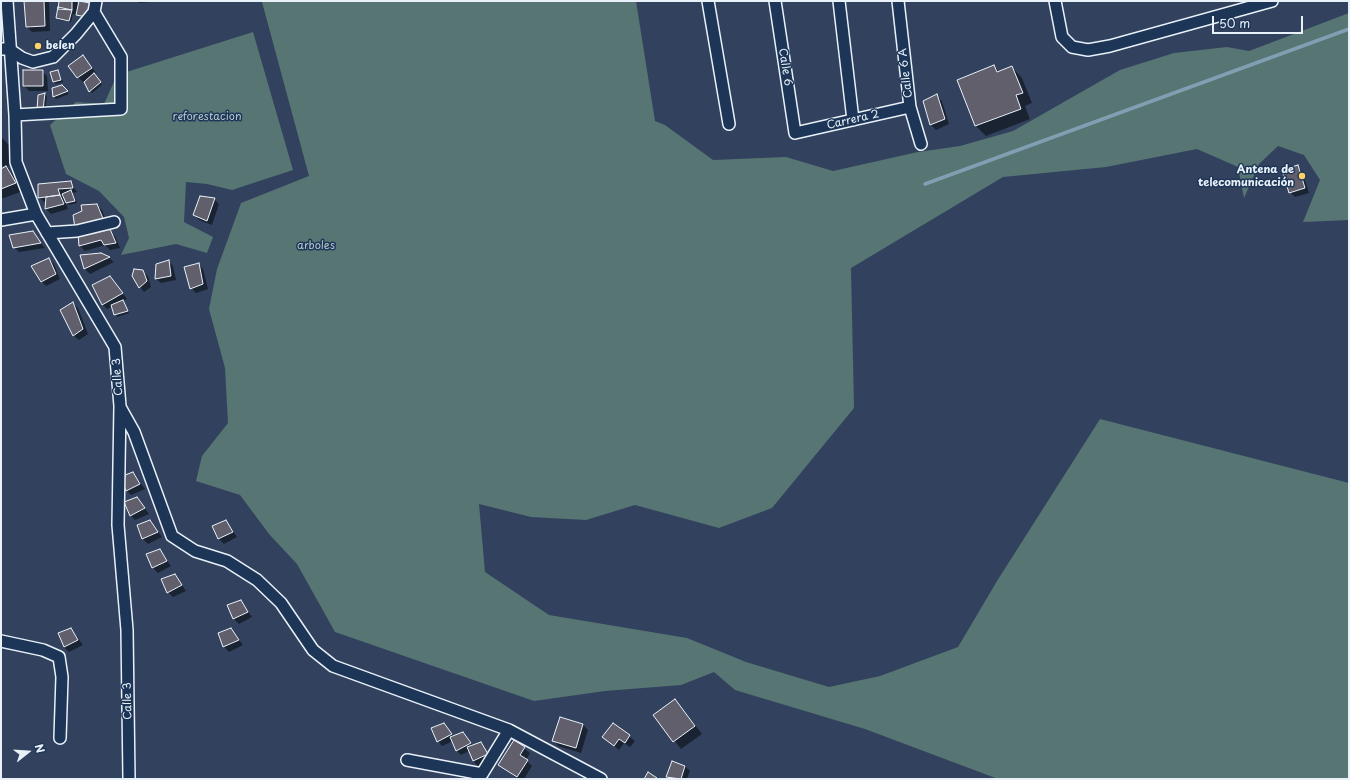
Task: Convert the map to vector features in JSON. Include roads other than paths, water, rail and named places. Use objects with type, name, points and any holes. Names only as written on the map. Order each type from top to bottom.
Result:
[{"type":"street","name":"Calle 3","points":[[7,1],[5,49],[15,115],[16,162],[36,214],[115,348],[120,406],[118,525],[128,630],[129,779]]},
{"type":"street","points":[[708,1],[729,124]]},
{"type":"street","name":"Calle 6","points":[[775,1],[795,133]]},
{"type":"street","points":[[839,1],[853,120]]},
{"type":"street","name":"Calle 6 A","points":[[898,1],[910,107],[921,144]]},
{"type":"street","points":[[1055,1],[1062,37],[1072,47],[1088,50],[1110,46],[1272,1]]},
{"type":"street","points":[[5,49],[33,62],[53,57],[76,34],[95,6],[121,57],[121,109],[15,115]]},
{"type":"street","name":"Carrera 2","points":[[795,133],[910,107]]},
{"type":"street","points":[[1,220],[36,214]]},
{"type":"street","points":[[47,232],[77,231],[114,222]]},
{"type":"street","points":[[120,406],[134,432],[172,536],[195,551],[227,561],[257,580],[281,603],[313,650],[333,666],[509,730],[601,779]]},
{"type":"street","points":[[1,641],[43,650],[59,657],[62,677],[60,738]]},
{"type":"street","points":[[407,760],[482,774],[509,730]]},
{"type":"waterway","points":[[925,184],[1349,29]]},
{"type":"place","name":"belen","points":[[38,46]]},
{"type":"place","name":"Antena de telecomunicación","points":[[1302,176]]},
{"type":"park label","name":"reforestacion","points":[[207,117]]},
{"type":"park label","name":"arboles","points":[[316,246]]}]
